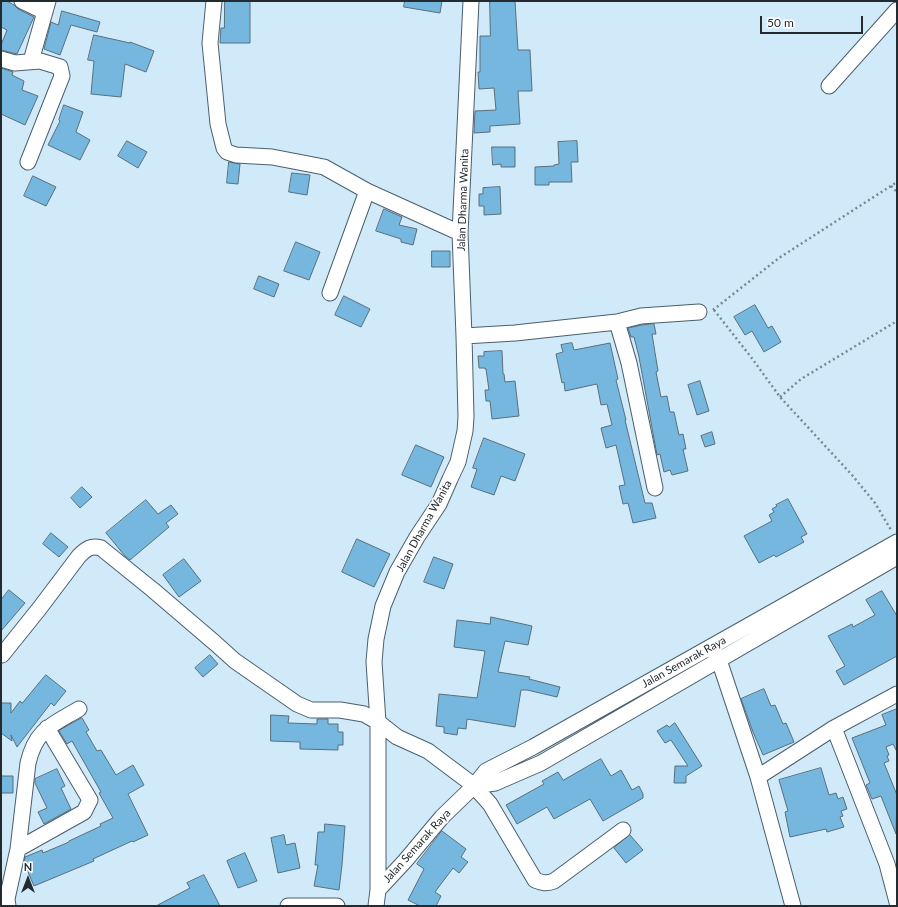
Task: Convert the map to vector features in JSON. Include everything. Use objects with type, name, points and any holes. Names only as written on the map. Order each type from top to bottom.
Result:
[{"type":"street","points":[[22,1],[46,6],[31,61]]},
{"type":"street","points":[[214,1],[210,43],[218,124],[221,141],[227,152],[236,155],[272,157],[324,167],[367,191],[460,233]]},
{"type":"street","name":"Jalan Dharma Wanita","points":[[376,906],[378,890],[378,722],[374,662],[376,639],[383,606],[397,572],[417,537],[439,504],[458,462],[463,444],[466,417],[460,233],[471,1]]},
{"type":"street","points":[[829,86],[897,10]]},
{"type":"street","points":[[1,59],[15,63],[40,61],[60,67],[62,76],[28,162]]},
{"type":"street","points":[[330,293],[367,191]]},
{"type":"street","points":[[464,336],[515,333],[617,322],[641,316],[699,312]]},
{"type":"street","points":[[617,322],[629,363],[655,488]]},
{"type":"street","name":"Jalan Semarak Raya","points":[[378,890],[442,817],[474,786],[486,771],[533,747],[711,646],[895,538]]},
{"type":"street","points":[[2,655],[85,549],[91,546],[101,548],[153,590],[235,661],[297,704],[311,710],[340,710],[364,714],[378,722],[397,737],[428,751],[474,786],[490,804],[535,880],[542,883],[554,881],[623,830]]},
{"type":"street","name":"Jalan Semarak Raya","points":[[474,786],[495,783],[541,763],[719,660],[896,561]]},
{"type":"street","points":[[711,646],[719,660],[758,777],[793,906]]},
{"type":"street","points":[[758,777],[834,728],[897,694]]},
{"type":"street","points":[[8,906],[7,899],[18,849],[26,777],[31,751],[35,740],[47,728],[79,709]]},
{"type":"street","points":[[18,849],[84,812],[90,800],[47,728]]},
{"type":"street","points":[[834,728],[887,864],[897,902]]},
{"type":"street","points":[[288,906],[337,906]]},
{"type":"path","points":[[699,312],[714,310],[779,258],[843,215],[897,182]]},
{"type":"path","points":[[891,186],[897,192]]},
{"type":"path","points":[[714,310],[780,397],[852,475],[875,503],[895,538]]},
{"type":"path","points":[[780,397],[801,379],[897,321]]},
{"type":"building","points":[[1,1],[7,1],[18,9],[34,17],[17,54],[1,50],[1,45],[7,30],[1,27]]},
{"type":"building","points":[[225,1],[250,1],[250,43],[220,43],[221,28],[224,28]]},
{"type":"building","points":[[405,1],[442,1],[440,13],[404,7]]},
{"type":"building","points":[[490,1],[515,1],[518,50],[530,50],[532,91],[518,91],[520,124],[490,126],[490,132],[474,133],[475,111],[496,110],[494,88],[479,89],[478,72],[480,72],[480,36],[490,36]]},
{"type":"building","points":[[62,11],[100,22],[97,32],[71,25],[60,55],[44,49],[51,22],[58,25]]},
{"type":"building","points":[[94,35],[130,42],[154,51],[146,72],[125,64],[121,97],[91,94],[94,61],[88,60]]},
{"type":"building","points":[[1,68],[13,72],[12,75],[24,81],[22,90],[38,96],[25,125],[1,114]]},
{"type":"building","points":[[64,105],[83,112],[76,132],[90,140],[80,160],[48,145],[60,121],[59,120]]},
{"type":"building","points":[[127,141],[147,152],[138,168],[118,156]]},
{"type":"building","points":[[577,141],[578,162],[571,162],[572,182],[549,182],[549,185],[535,185],[535,167],[554,166],[559,164],[558,142]]},
{"type":"building","points":[[492,147],[515,147],[515,167],[501,167],[501,164],[493,165]]},
{"type":"building","points":[[229,162],[240,164],[238,184],[227,183]]},
{"type":"building","points":[[292,173],[310,175],[307,195],[289,192]]},
{"type":"building","points":[[33,176],[56,187],[46,206],[24,196]]},
{"type":"building","points":[[500,187],[501,214],[484,215],[484,206],[479,206],[479,194],[483,194],[483,188]]},
{"type":"building","points":[[384,209],[402,217],[399,225],[417,229],[413,245],[401,242],[401,239],[376,231]]},
{"type":"building","points":[[296,242],[320,252],[309,280],[284,271]]},
{"type":"building","points":[[432,251],[450,251],[450,267],[432,267]]},
{"type":"building","points":[[259,276],[279,284],[274,297],[254,289]]},
{"type":"building","points":[[344,296],[370,309],[361,327],[335,315]]},
{"type":"building","points":[[755,305],[768,328],[772,326],[781,342],[764,352],[752,331],[745,335],[734,317]]},
{"type":"building","points":[[654,324],[656,334],[652,334],[658,371],[656,372],[661,397],[667,396],[670,412],[674,412],[679,435],[683,434],[686,449],[683,449],[688,471],[672,475],[670,470],[664,472],[660,454],[657,455],[639,357],[634,337],[631,337],[628,328]]},
{"type":"building","points":[[572,343],[574,350],[610,343],[618,379],[616,380],[645,503],[652,503],[656,518],[633,523],[628,503],[623,504],[619,486],[625,485],[616,445],[606,448],[601,428],[612,425],[607,404],[601,405],[597,384],[565,391],[556,354],[563,352],[561,345]]},
{"type":"building","points":[[502,351],[503,374],[505,382],[515,381],[519,416],[492,419],[490,401],[486,401],[485,390],[489,390],[486,369],[479,368],[478,356],[484,356],[484,352]]},
{"type":"building","points":[[700,381],[709,411],[697,415],[688,385]]},
{"type":"building","points":[[712,432],[715,444],[705,447],[701,436]]},
{"type":"building","points":[[484,438],[525,454],[515,481],[501,476],[494,495],[471,487],[477,469],[473,468]]},
{"type":"building","points":[[416,445],[444,457],[431,487],[402,475]]},
{"type":"building","points":[[82,487],[92,497],[80,508],[71,498]]},
{"type":"building","points":[[788,499],[807,534],[801,537],[804,542],[776,557],[774,555],[759,563],[744,536],[772,521],[769,515],[774,512],[772,509],[777,506],[776,505]]},
{"type":"building","points":[[146,500],[158,514],[171,505],[178,514],[166,523],[169,527],[130,560],[106,533]]},
{"type":"building","points":[[51,533],[68,547],[59,557],[43,544]]},
{"type":"building","points":[[357,539],[390,554],[374,587],[342,572]]},
{"type":"building","points":[[434,557],[453,564],[444,589],[424,582]]},
{"type":"building","points":[[184,559],[201,581],[179,597],[163,575]]},
{"type":"building","points":[[9,590],[25,603],[1,631],[1,600]]},
{"type":"building","points":[[882,591],[897,616],[897,656],[844,685],[836,671],[845,666],[828,636],[852,624],[853,627],[875,615],[866,600]]},
{"type":"building","points":[[491,617],[532,626],[528,645],[505,641],[498,672],[530,677],[529,679],[560,687],[557,697],[521,690],[515,727],[467,719],[466,729],[458,728],[457,735],[444,733],[444,727],[436,726],[439,694],[477,698],[485,651],[454,647],[457,620],[490,624]]},
{"type":"building","points":[[210,655],[218,664],[203,677],[195,668]]},
{"type":"building","points":[[46,675],[66,691],[54,706],[51,703],[17,747],[11,735],[12,741],[1,733],[1,703],[11,703],[11,713],[20,701],[22,703]]},
{"type":"building","points":[[764,689],[771,706],[775,705],[783,724],[786,723],[794,742],[763,755],[741,699]]},
{"type":"building","points":[[897,709],[897,752],[893,744],[886,747],[889,755],[887,756],[889,761],[884,763],[897,795],[896,834],[881,796],[872,799],[866,785],[870,783],[852,738],[886,725],[882,715]]},
{"type":"building","points":[[271,715],[289,716],[288,723],[317,724],[317,719],[328,719],[328,724],[338,724],[338,732],[343,732],[343,745],[338,745],[338,750],[300,749],[300,742],[271,741]]},
{"type":"building","points":[[82,718],[89,730],[86,732],[97,751],[101,750],[116,775],[133,765],[144,785],[128,794],[148,835],[93,859],[94,861],[34,886],[24,863],[25,857],[42,850],[43,853],[69,842],[101,826],[100,824],[113,818],[99,793],[101,792],[72,741],[67,744],[59,731]]},
{"type":"building","points":[[675,723],[702,766],[686,776],[686,783],[674,783],[675,766],[688,766],[671,740],[665,743],[657,731],[667,725],[669,727]]},
{"type":"building","points":[[601,759],[611,776],[621,770],[632,790],[639,786],[643,794],[643,798],[603,821],[590,799],[554,819],[547,807],[517,824],[506,805],[544,784],[542,781],[558,772],[563,780]]},
{"type":"building","points":[[821,768],[829,795],[836,793],[838,799],[843,797],[847,809],[841,811],[843,816],[840,817],[844,827],[827,832],[826,829],[790,837],[785,812],[788,811],[779,780]]},
{"type":"building","points":[[57,769],[65,786],[61,788],[71,809],[44,824],[38,812],[47,808],[35,783],[35,779]]},
{"type":"building","points":[[1,776],[13,776],[13,793],[1,793]]},
{"type":"building","points":[[325,824],[345,826],[339,890],[314,886],[318,865],[315,865],[318,832],[324,832]]},
{"type":"building","points":[[442,831],[466,849],[461,857],[468,862],[459,873],[453,868],[435,892],[441,896],[436,906],[420,906],[408,900],[424,869],[417,864]]},
{"type":"building","points":[[284,835],[286,845],[295,843],[300,868],[278,873],[271,838]]},
{"type":"building","points":[[630,835],[643,850],[626,863],[614,848]]},
{"type":"building","points":[[245,853],[257,881],[238,888],[227,861]]},
{"type":"building","points":[[204,875],[220,906],[156,906],[190,888],[187,883]]}]
